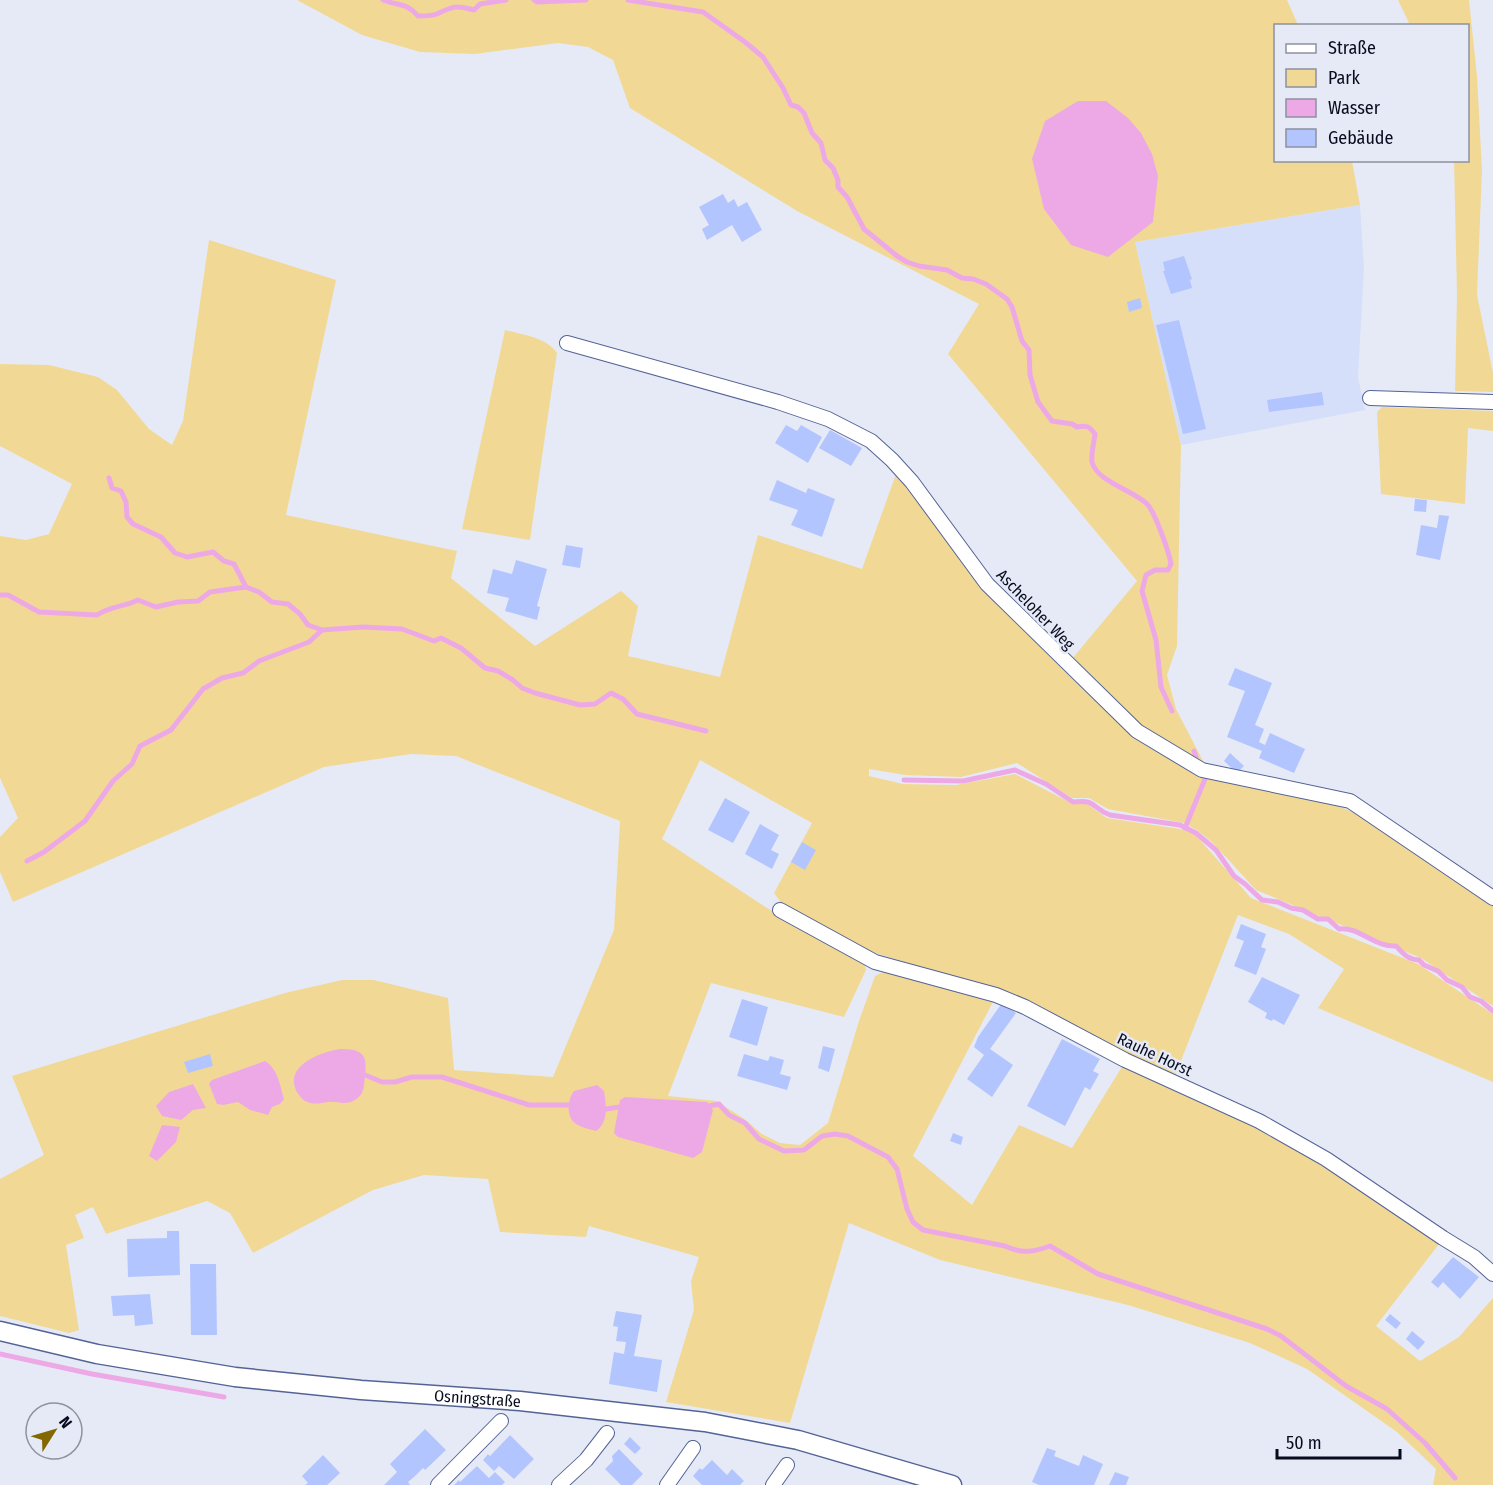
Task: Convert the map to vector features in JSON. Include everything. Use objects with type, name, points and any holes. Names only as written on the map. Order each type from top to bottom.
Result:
[{"type":"street","name":"Ascheloher Weg","points":[[567,343],[778,402],[828,419],[871,441],[912,482],[987,584],[1137,731],[1202,770],[1350,801],[1493,898]]},
{"type":"street","points":[[1370,398],[1493,402]]},
{"type":"street","name":"Rauhe Horst","points":[[780,910],[875,962],[996,995],[1025,1007],[1125,1060],[1259,1121],[1326,1159],[1474,1257],[1493,1274]]},
{"type":"street","name":"Osningstraße","points":[[0,1331],[97,1354],[235,1377],[361,1390],[520,1401],[705,1422],[798,1440],[952,1485]]},
{"type":"street","points":[[438,1485],[501,1421]]},
{"type":"street","points":[[559,1485],[586,1460],[607,1432]]},
{"type":"street","points":[[667,1485],[693,1448]]},
{"type":"street","points":[[773,1485],[787,1465]]},
{"type":"shaded area","points":[[1360,205],[1364,268],[1358,377],[1365,410],[1181,445],[1135,242]]},
{"type":"green space","points":[[297,0],[1287,0],[1298,24],[1274,24],[1274,162],[1352,162],[1360,205],[1135,242],[1181,445],[1177,646],[1167,675],[1176,709],[1204,763],[1141,725],[1071,660],[1137,581],[948,354],[979,304],[797,211],[630,108],[613,60],[588,47],[558,43],[475,54],[420,52],[362,35]]},
{"type":"green space","points":[[1398,0],[1469,0],[1477,76],[1482,170],[1477,295],[1493,373],[1493,392],[1455,391],[1457,295],[1454,162],[1469,162],[1469,24],[1410,24]]},
{"type":"green space","points":[[209,240],[336,280],[286,515],[457,551],[451,578],[535,646],[621,591],[638,606],[628,656],[720,677],[758,535],[862,569],[896,474],[978,582],[1065,671],[1134,736],[1198,774],[1331,803],[1366,818],[1493,904],[1493,1006],[1421,958],[1256,890],[1213,843],[1184,823],[1108,809],[1089,798],[1072,798],[1017,763],[961,777],[905,775],[869,769],[869,776],[903,784],[956,785],[1015,774],[1073,804],[1087,804],[1107,818],[1194,833],[1251,898],[1418,964],[1493,1014],[1493,1082],[1318,1008],[1344,969],[1289,934],[1238,915],[1175,1076],[999,991],[859,948],[782,904],[774,893],[812,823],[700,760],[662,839],[767,908],[864,962],[866,970],[844,1017],[711,983],[668,1096],[716,1101],[743,1118],[762,1134],[780,1143],[800,1145],[828,1123],[875,976],[887,970],[995,998],[913,1156],[972,1205],[1019,1125],[1072,1148],[1123,1065],[1255,1125],[1325,1165],[1439,1244],[1376,1326],[1420,1361],[1459,1337],[1493,1298],[1493,1485],[1433,1485],[1436,1469],[1397,1432],[1307,1369],[1250,1343],[1128,1305],[940,1260],[849,1223],[790,1423],[666,1402],[694,1310],[691,1281],[699,1257],[589,1226],[586,1237],[500,1232],[488,1179],[424,1175],[373,1190],[253,1253],[230,1213],[207,1201],[106,1234],[93,1207],[75,1215],[84,1238],[66,1245],[79,1330],[69,1333],[0,1316],[0,1179],[44,1155],[12,1076],[285,993],[342,980],[374,980],[448,998],[454,1070],[553,1077],[614,930],[620,821],[456,756],[411,754],[324,767],[13,902],[0,872],[0,837],[18,818],[0,778],[0,536],[26,540],[49,534],[72,484],[0,446],[0,364],[49,365],[98,377],[117,390],[149,429],[172,445],[183,421]]},
{"type":"green space","points":[[505,330],[547,343],[557,353],[530,540],[462,529]]},
{"type":"green space","points":[[1382,407],[1493,411],[1493,431],[1468,428],[1465,504],[1381,494],[1377,412]]},
{"type":"water","points":[[1078,101],[1106,101],[1128,118],[1141,133],[1152,154],[1158,176],[1153,222],[1108,257],[1071,245],[1044,209],[1032,159],[1045,121]]},
{"type":"water","points":[[340,1049],[354,1050],[362,1054],[364,1058],[366,1068],[361,1095],[348,1103],[316,1104],[305,1101],[294,1085],[298,1069],[313,1057]]},
{"type":"water","points":[[265,1061],[276,1073],[284,1099],[280,1104],[272,1107],[268,1115],[250,1110],[238,1102],[217,1104],[209,1084],[212,1080]]},
{"type":"water","points":[[193,1084],[206,1108],[193,1110],[181,1120],[162,1116],[156,1106],[169,1092]]},
{"type":"water","points":[[597,1085],[604,1091],[606,1107],[603,1123],[596,1131],[576,1124],[570,1117],[569,1108],[574,1091]]},
{"type":"water","points":[[625,1097],[707,1102],[713,1110],[702,1152],[693,1158],[618,1137],[614,1133],[620,1100]]},
{"type":"water","points":[[162,1125],[180,1127],[176,1142],[157,1161],[149,1156]]},
{"type":"building","points":[[723,194],[728,203],[734,199],[738,207],[747,202],[762,230],[742,242],[732,225],[707,240],[702,229],[709,225],[699,207]]},
{"type":"building","points":[[1184,256],[1192,279],[1190,280],[1192,288],[1171,294],[1163,271],[1165,271],[1163,262]]},
{"type":"building","points":[[1140,298],[1142,308],[1129,312],[1127,302]]},
{"type":"building","points":[[1179,320],[1206,429],[1183,434],[1156,325]]},
{"type":"building","points":[[1322,392],[1324,405],[1269,412],[1267,400]]},
{"type":"building","points":[[786,425],[797,431],[801,425],[822,437],[808,463],[775,443]]},
{"type":"building","points":[[830,430],[862,448],[851,466],[819,448]]},
{"type":"building","points":[[777,480],[806,493],[808,488],[835,499],[822,537],[791,525],[798,510],[769,500]]},
{"type":"building","points":[[1415,499],[1427,500],[1426,512],[1414,511]]},
{"type":"building","points":[[1439,515],[1449,516],[1440,560],[1416,555],[1421,525],[1437,528]]},
{"type":"building","points":[[566,545],[583,548],[580,568],[562,565]]},
{"type":"building","points":[[516,560],[547,569],[537,606],[540,607],[537,620],[505,611],[509,598],[487,593],[493,569],[512,574]]},
{"type":"building","points":[[1235,668],[1272,683],[1255,725],[1264,729],[1259,742],[1265,745],[1270,733],[1305,749],[1294,773],[1259,758],[1262,751],[1227,737],[1245,691],[1228,685]]},
{"type":"building","points":[[1230,753],[1244,766],[1237,773],[1224,761]]},
{"type":"building","points":[[725,798],[750,812],[733,843],[708,830]]},
{"type":"building","points":[[760,824],[779,835],[771,850],[779,854],[772,869],[745,854]]},
{"type":"building","points":[[802,842],[816,850],[805,870],[791,862]]},
{"type":"building","points":[[1241,924],[1266,934],[1261,947],[1266,949],[1256,975],[1234,966],[1244,941],[1236,938]]},
{"type":"building","points":[[1262,977],[1300,995],[1284,1025],[1273,1019],[1272,1021],[1265,1018],[1267,1013],[1248,1002]]},
{"type":"building","points":[[742,999],[768,1007],[757,1046],[729,1037]]},
{"type":"building","points":[[1002,1003],[1016,1013],[990,1049],[1013,1065],[992,1097],[967,1079],[984,1055],[974,1047],[978,1037]]},
{"type":"building","points":[[1062,1039],[1100,1059],[1093,1071],[1099,1074],[1090,1090],[1085,1087],[1065,1126],[1027,1106]]},
{"type":"building","points":[[823,1046],[835,1049],[829,1072],[818,1068]]},
{"type":"building","points":[[210,1054],[213,1066],[188,1073],[184,1062]]},
{"type":"building","points":[[744,1054],[768,1061],[770,1056],[784,1060],[780,1074],[791,1077],[787,1090],[737,1076]]},
{"type":"building","points":[[953,1133],[963,1137],[961,1145],[950,1141]]},
{"type":"building","points":[[167,1231],[179,1231],[180,1275],[128,1277],[127,1239],[167,1238]]},
{"type":"building","points":[[1453,1257],[1479,1277],[1460,1299],[1443,1282],[1438,1288],[1431,1282]]},
{"type":"building","points":[[190,1264],[216,1264],[217,1335],[191,1335]]},
{"type":"building","points":[[150,1294],[153,1324],[135,1326],[134,1315],[113,1316],[111,1296]]},
{"type":"building","points":[[616,1311],[642,1315],[634,1356],[662,1360],[657,1392],[609,1384],[614,1352],[624,1354],[626,1342],[616,1341],[618,1327],[613,1326]]},
{"type":"building","points":[[1390,1314],[1401,1323],[1396,1329],[1385,1320]]},
{"type":"building","points":[[1412,1331],[1425,1342],[1418,1350],[1406,1339]]},
{"type":"building","points":[[425,1429],[446,1450],[408,1482],[410,1485],[384,1485],[397,1472],[390,1464]]},
{"type":"building","points":[[510,1435],[534,1459],[514,1479],[499,1466],[494,1471],[483,1460],[488,1454],[490,1456]]},
{"type":"building","points":[[630,1437],[641,1448],[635,1454],[624,1444]]},
{"type":"building","points":[[1047,1448],[1056,1451],[1054,1456],[1079,1466],[1083,1455],[1103,1464],[1094,1485],[1039,1485],[1032,1482]]},
{"type":"building","points":[[619,1449],[643,1474],[632,1485],[621,1485],[605,1469],[613,1461],[612,1456]]},
{"type":"building","points":[[323,1455],[340,1473],[327,1485],[305,1485],[308,1483],[302,1476]]},
{"type":"building","points":[[712,1460],[727,1475],[732,1469],[744,1481],[740,1485],[702,1485],[693,1476]]},
{"type":"building","points":[[477,1466],[489,1478],[495,1472],[505,1482],[502,1485],[454,1485]]},
{"type":"building","points":[[1115,1472],[1129,1477],[1126,1485],[1109,1485]]},
{"type":"waterway","points":[[383,0],[406,6],[418,16],[435,15],[455,7],[474,10],[480,4],[506,0]]},
{"type":"waterway","points":[[534,0],[537,2],[586,0]]},
{"type":"waterway","points":[[628,0],[703,12],[745,42],[763,57],[791,105],[798,107],[804,113],[812,133],[821,143],[825,160],[833,168],[838,187],[847,197],[864,229],[907,262],[947,270],[962,278],[973,279],[986,284],[1007,299],[1012,307],[1022,341],[1029,350],[1030,375],[1038,402],[1052,421],[1091,429],[1095,434],[1092,452],[1095,469],[1108,480],[1147,504],[1158,523],[1171,564],[1168,570],[1155,570],[1146,575],[1142,591],[1156,640],[1161,687],[1172,711]]},
{"type":"waterway","points":[[109,478],[112,488],[121,491],[126,502],[127,517],[133,524],[161,537],[175,553],[187,557],[213,552],[224,561],[234,564],[246,587]]},
{"type":"waterway","points":[[0,595],[8,595],[39,612],[97,615],[138,600],[156,607],[178,602],[198,601],[210,592],[246,587],[259,592],[272,602],[288,604],[308,625],[322,630],[363,627],[402,629],[434,641],[441,638],[461,648],[485,668],[498,671],[522,688],[535,693],[580,705],[595,704],[611,693],[623,699],[637,714],[706,731]]},
{"type":"waterway","points":[[27,861],[44,852],[85,821],[113,781],[132,764],[140,746],[171,730],[203,689],[222,678],[243,673],[259,661],[309,642],[322,630]]},
{"type":"waterway","points":[[1194,751],[1196,757]]},
{"type":"waterway","points":[[904,780],[963,781],[1015,770],[1046,784],[1073,802],[1090,803],[1110,815],[1180,825],[1196,833],[1216,850],[1234,876],[1262,900],[1278,902],[1303,910],[1318,919],[1328,919],[1339,929],[1353,931],[1381,944],[1396,946],[1404,954],[1419,960],[1424,965],[1438,971],[1447,980],[1462,987],[1470,997],[1481,1001],[1493,1011]]},
{"type":"waterway","points":[[1185,828],[1205,779]]},
{"type":"waterway","points":[[365,1075],[382,1082],[395,1082],[412,1077],[442,1077],[529,1105],[575,1105]]},
{"type":"waterway","points":[[704,1107],[719,1104],[729,1115],[745,1123],[759,1139],[784,1151],[804,1150],[822,1136],[835,1134],[848,1136],[888,1157],[897,1169],[907,1209],[913,1222],[923,1230],[1022,1251],[1033,1251],[1050,1246],[1098,1274],[1267,1329],[1281,1336],[1346,1386],[1387,1409],[1425,1443],[1455,1478]]},
{"type":"waterway","points":[[600,1108],[626,1106]]},
{"type":"waterway","points":[[0,1354],[92,1374],[224,1397]]}]
